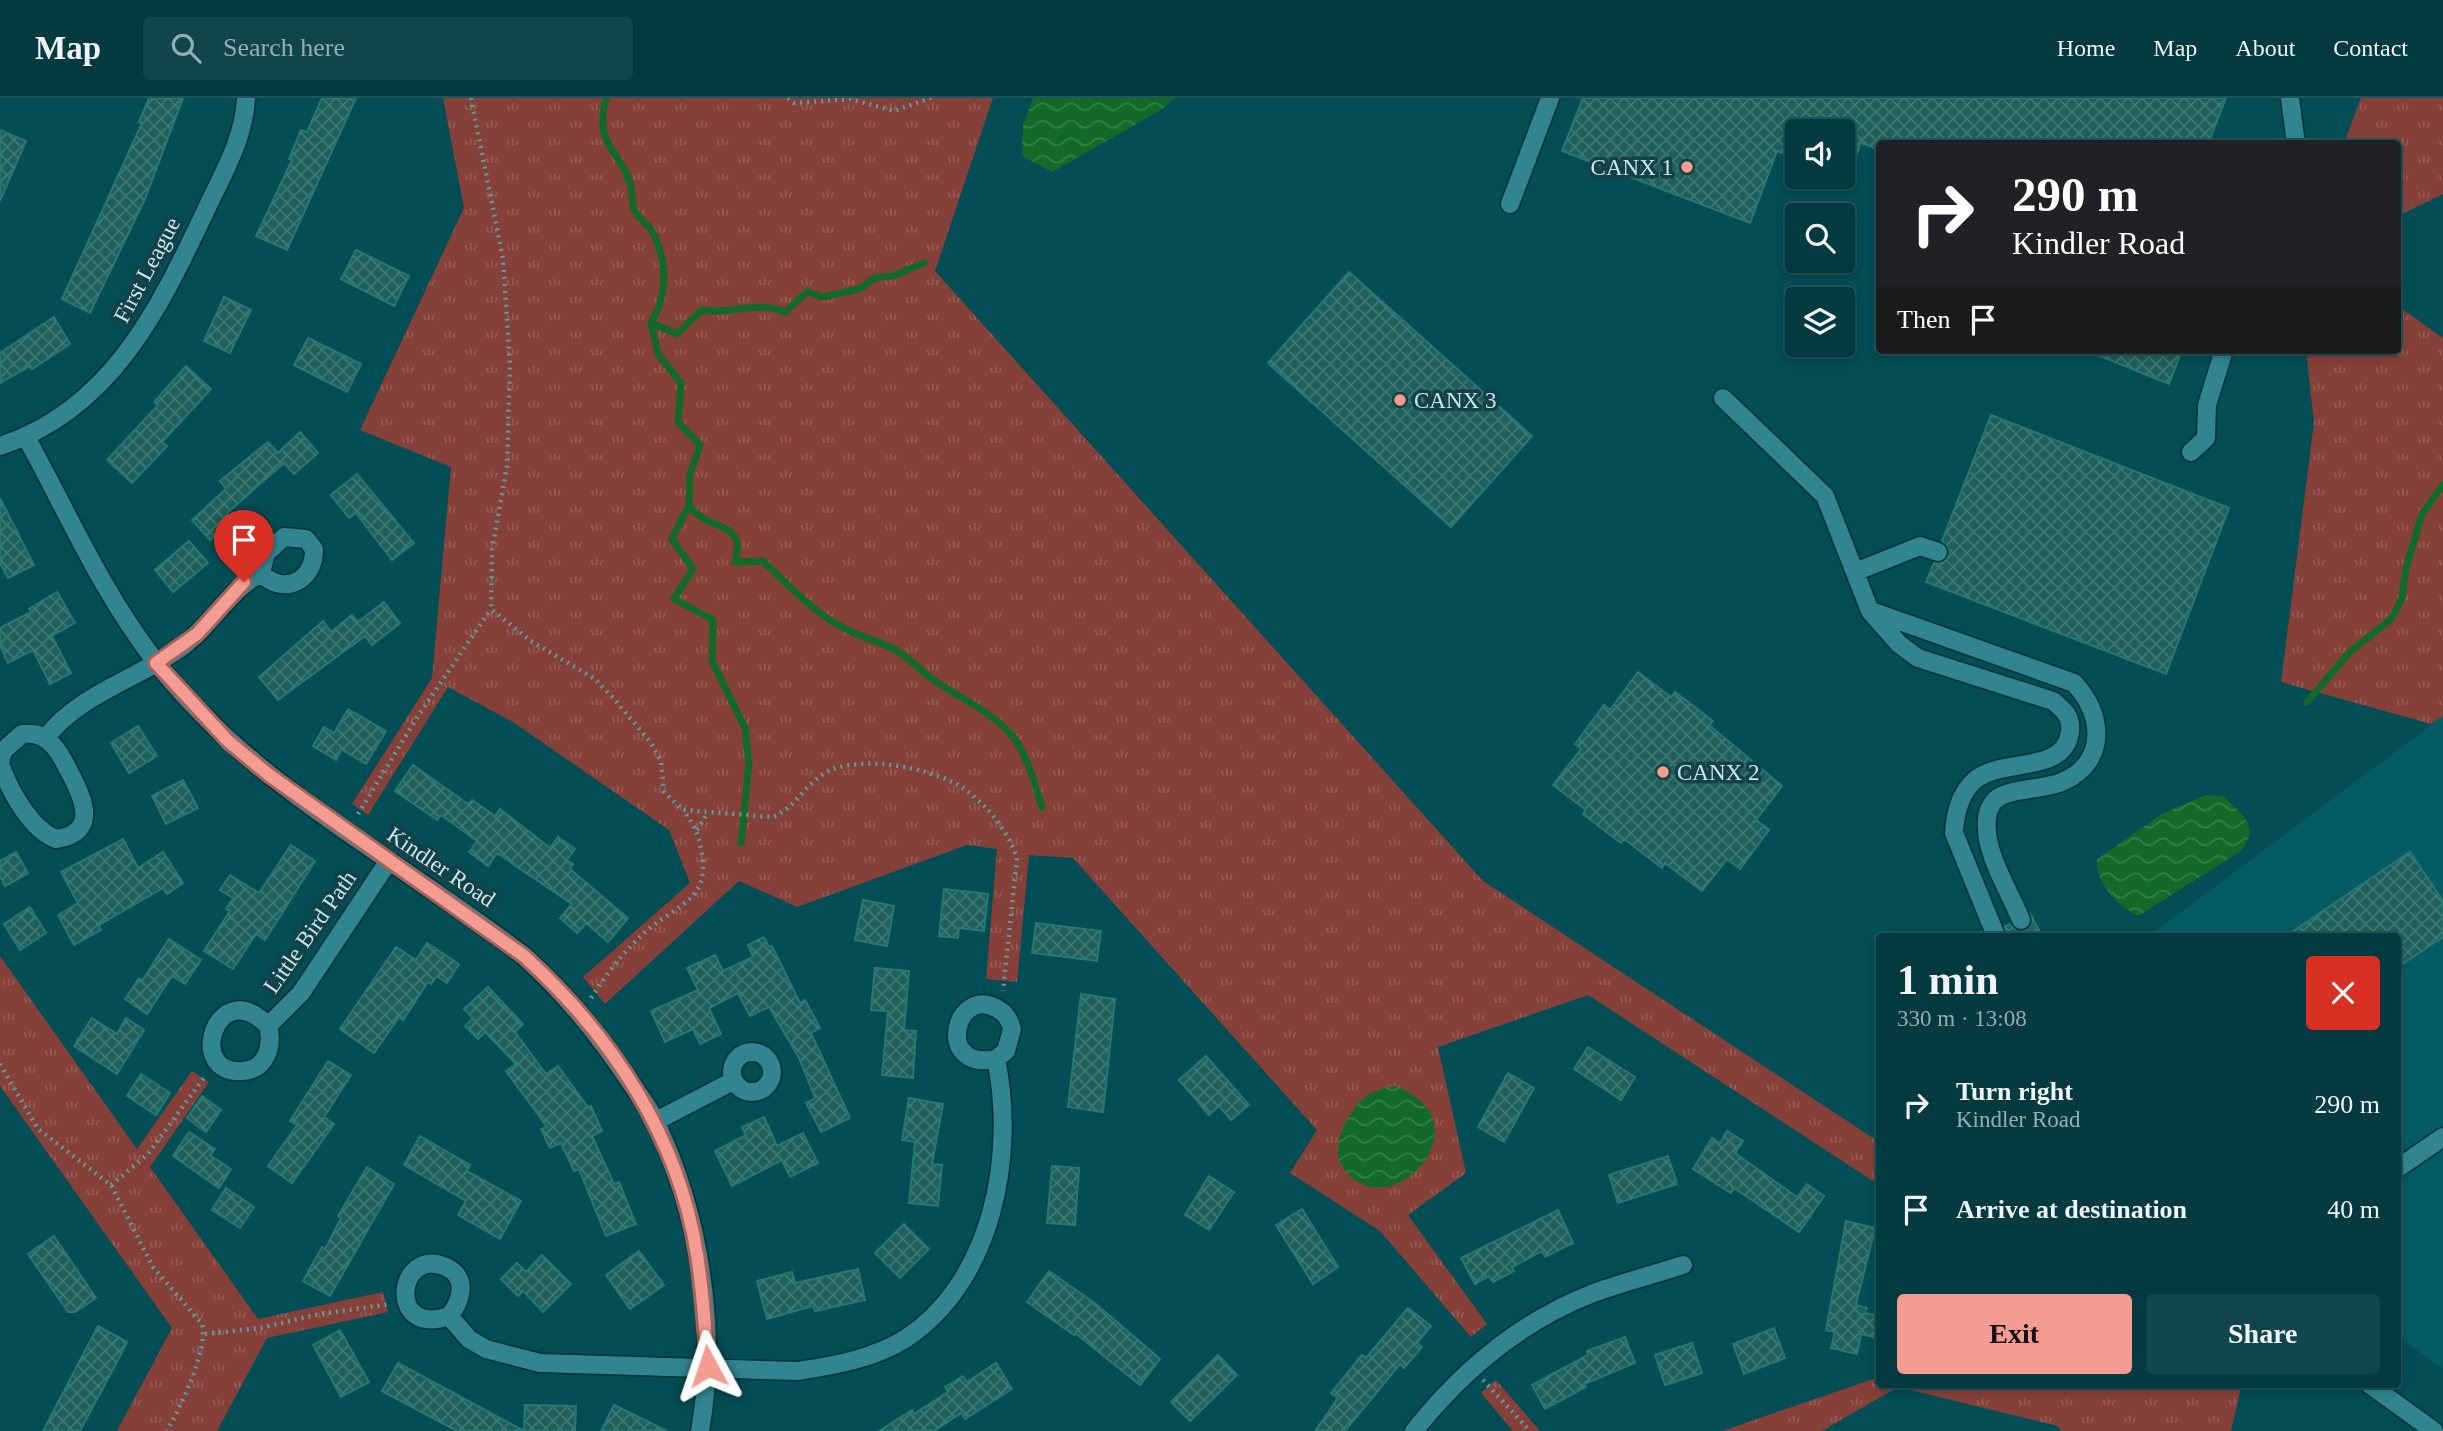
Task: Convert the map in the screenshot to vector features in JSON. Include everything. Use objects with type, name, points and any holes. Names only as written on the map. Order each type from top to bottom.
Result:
[{"type":"street","name":"First League","points":[[0,446],[26,437],[72,407],[137,341],[163,300],[239,139],[246,98]]},
{"type":"street","points":[[1510,204],[1550,98]]},
{"type":"street","points":[[2290,98],[2295,140]]},
{"type":"street","points":[[2191,452],[2206,438],[2207,405],[2223,354]]},
{"type":"street","points":[[1723,398],[1825,496],[1870,611],[1899,644],[1918,657],[2053,701],[2065,711],[2071,724],[2069,738],[2061,752],[2045,760],[1994,769],[1975,780],[1962,796],[1954,818],[1954,833],[1995,933]]},
{"type":"street","name":"Kindler Road","points":[[26,437],[86,553],[122,614],[156,663],[228,741],[269,775],[524,956],[581,1014],[656,1121],[683,1194],[697,1254],[708,1366],[700,1431]]},
{"type":"street","points":[[1855,572],[1920,546],[1938,552]]},
{"type":"street","points":[[46,738],[62,719],[156,663],[197,634],[244,582],[261,573]]},
{"type":"street","points":[[1870,611],[2074,683],[2095,711],[2097,731],[2094,749],[2082,768],[2064,781],[2001,796],[1992,804],[1987,818],[1990,846],[2021,920]]},
{"type":"street","points":[[35,733],[46,738],[56,748],[82,794],[85,812],[76,832],[56,839],[46,835],[17,796],[0,763],[3,751],[22,734],[35,733]]},
{"type":"street","name":"Little Bird Path","points":[[268,1026],[301,993],[388,862]]},
{"type":"street","points":[[991,1005],[1003,1012],[1009,1020],[1012,1039],[1006,1051],[996,1059],[983,1061],[969,1057],[958,1042],[956,1031],[960,1018],[969,1009],[991,1005]]},
{"type":"street","name":"Little Bird Path","points":[[246,1011],[258,1016],[268,1026],[271,1039],[268,1053],[259,1065],[247,1071],[234,1071],[222,1066],[210,1044],[212,1031],[220,1018],[232,1012],[246,1011]]},
{"type":"street","points":[[449,1317],[469,1339],[514,1358],[540,1363],[708,1366],[798,1371],[839,1365],[874,1354],[905,1339],[928,1321],[956,1291],[976,1256],[995,1191],[1002,1125],[1002,1087],[996,1059]]},
{"type":"street","points":[[656,1121],[733,1081]]},
{"type":"street","points":[[2401,1166],[2443,1137]]},
{"type":"street","points":[[436,1263],[450,1268],[459,1279],[462,1292],[459,1305],[449,1317],[436,1321],[421,1319],[411,1311],[405,1299],[405,1284],[412,1272],[424,1265],[436,1263]]},
{"type":"street","points":[[1414,1431],[1471,1368],[1516,1334],[1590,1295],[1683,1265]]},
{"type":"street","points":[[2375,1388],[2434,1431]]},
{"type":"path","points":[[358,814],[425,705],[491,609],[492,550],[507,466],[510,365],[503,258],[471,98]]},
{"type":"path","points":[[788,98],[794,103],[850,99],[894,111],[931,98]]},
{"type":"path","points":[[491,609],[531,641],[595,679],[608,693],[651,743],[661,761],[664,792],[683,810],[697,831],[705,872],[699,889],[627,950],[609,970],[581,1014]]},
{"type":"path","points":[[683,810],[760,818],[782,814],[812,782],[829,771],[854,763],[878,763],[933,775],[957,784],[971,795],[1007,836],[1017,858],[1003,1012]]},
{"type":"path","points":[[697,831],[707,813]]},
{"type":"path","points":[[0,1064],[38,1129],[111,1185],[153,1267],[194,1311],[205,1334],[181,1403],[167,1431]]},
{"type":"path","points":[[111,1185],[148,1154],[202,1077],[222,1066]]},
{"type":"path","points":[[205,1334],[260,1328],[320,1314],[388,1306],[405,1299]]},
{"type":"path","points":[[1471,1368],[1530,1431]]},
{"type":"shaded area","points":[[2443,716],[2443,1369],[2401,1338],[2401,933],[2153,933]]},
{"type":"green space","points":[[443,98],[993,98],[935,271],[1483,881],[1876,1140],[1876,1183],[1588,995],[1438,1047],[1466,1173],[1408,1215],[1487,1324],[1471,1337],[1380,1231],[1290,1173],[1317,1130],[1073,858],[1029,855],[1017,982],[986,979],[997,849],[967,845],[797,907],[739,881],[605,1004],[583,977],[690,883],[669,830],[513,722],[448,687],[368,815],[352,804],[432,678],[451,467],[360,430],[464,208]]},
{"type":"green space","points":[[2361,98],[2443,98],[2443,194],[2401,215],[2401,140],[2345,140]]},
{"type":"green space","points":[[2401,308],[2443,338],[2443,716],[2431,724],[2281,682],[2314,423],[2306,354],[2401,354]]},
{"type":"green space","points":[[0,956],[137,1149],[192,1071],[209,1082],[150,1167],[258,1319],[383,1292],[388,1312],[267,1338],[217,1431],[117,1431],[172,1328],[0,1086]]},
{"type":"green space","points":[[1876,1378],[1876,1388],[1896,1388],[1822,1431],[1722,1431]]},
{"type":"green space","points":[[1496,1380],[1540,1431],[1513,1431],[1481,1393]]},
{"type":"green space","points":[[1902,1388],[2241,1388],[2231,1431],[2061,1431],[2058,1426]]},
{"type":"water","points":[[1033,98],[1175,98],[1161,110],[1052,172],[1022,156],[1023,126]]},
{"type":"water","points":[[2206,795],[2224,796],[2243,815],[2249,827],[2247,842],[2241,851],[2138,916],[2130,912],[2115,900],[2103,885],[2097,859],[2162,814]]},
{"type":"water","points":[[1395,1086],[1423,1103],[1434,1124],[1432,1146],[1420,1166],[1402,1181],[1381,1188],[1359,1183],[1341,1164],[1338,1156],[1343,1128],[1353,1110],[1365,1097]]},
{"type":"building","points":[[149,98],[183,98],[145,199],[90,313],[62,299],[142,123],[139,122]]},
{"type":"building","points":[[322,98],[356,98],[287,250],[256,236],[292,160],[289,159],[301,130],[307,132]]},
{"type":"building","name":"CANX 1","points":[[1583,98],[2226,98],[2210,140],[1876,140],[1876,149],[1861,143],[1855,159],[1855,119],[1785,119],[1785,154],[1777,151],[1750,223],[1562,151]]},
{"type":"building","points":[[0,130],[26,141],[0,201]]},
{"type":"building","points":[[356,250],[409,276],[394,306],[341,279]]},
{"type":"building","name":"CANX 3","points":[[1349,272],[1532,436],[1451,527],[1268,363]]},
{"type":"building","points":[[224,297],[251,310],[230,353],[204,341]]},
{"type":"building","points":[[54,317],[70,344],[32,369],[30,366],[0,383],[0,353]]},
{"type":"building","points":[[308,338],[361,364],[347,392],[294,365]]},
{"type":"building","points":[[2095,354],[2180,354],[2169,384]]},
{"type":"building","points":[[186,366],[211,389],[162,442],[167,446],[132,483],[107,460],[158,405],[154,402]]},
{"type":"building","points":[[1991,415],[2229,508],[2166,674],[1926,582],[1934,563],[1941,563],[1948,556],[1949,549],[1942,541]]},
{"type":"building","points":[[300,432],[318,453],[294,474],[284,463],[227,513],[232,519],[210,540],[192,520],[226,489],[220,481],[268,442],[278,453]]},
{"type":"building","points":[[357,474],[414,543],[392,560],[356,513],[349,518],[331,495]]},
{"type":"building","points":[[0,498],[34,565],[8,578],[0,563]]},
{"type":"building","points":[[189,541],[208,563],[173,592],[155,570]]},
{"type":"building","points":[[57,592],[75,623],[52,636],[71,673],[50,684],[33,650],[8,663],[0,646],[0,628],[31,612],[29,609]]},
{"type":"building","points":[[384,602],[400,623],[372,645],[365,636],[278,700],[259,677],[323,621],[331,632],[352,615],[358,622]]},
{"type":"building","name":"CANX 2","points":[[1638,672],[1671,697],[1675,692],[1713,721],[1709,725],[1782,786],[1756,820],[1769,830],[1740,869],[1727,859],[1702,891],[1665,863],[1662,868],[1624,839],[1621,843],[1583,814],[1586,810],[1553,785],[1581,749],[1575,744],[1604,705],[1610,710]]},
{"type":"building","points":[[348,709],[386,731],[366,764],[341,749],[336,760],[313,746],[324,727],[334,733]]},
{"type":"building","points":[[138,726],[157,756],[129,773],[111,743]]},
{"type":"building","points":[[413,765],[468,804],[472,800],[495,816],[500,809],[550,848],[558,837],[575,849],[567,860],[573,864],[570,869],[628,918],[608,942],[586,923],[577,933],[560,918],[572,904],[497,853],[488,866],[469,852],[477,841],[441,815],[437,820],[395,791]]},
{"type":"building","points":[[183,780],[198,808],[166,824],[152,796]]},
{"type":"building","points":[[123,839],[138,868],[163,852],[183,883],[167,894],[163,888],[99,925],[101,930],[74,945],[58,915],[78,903],[61,872]]},
{"type":"building","points":[[291,845],[315,861],[265,940],[256,934],[233,969],[204,951],[230,911],[226,909],[233,898],[220,890],[230,875],[259,893]]},
{"type":"building","points":[[16,852],[28,873],[5,886],[0,876],[0,861]]},
{"type":"building","points":[[2410,852],[2443,901],[2443,937],[2401,965],[2401,933],[2290,933]]},
{"type":"building","points":[[944,889],[988,894],[984,931],[959,928],[958,938],[939,936]]},
{"type":"building","points":[[863,900],[894,906],[887,946],[855,940]]},
{"type":"building","points":[[30,907],[46,933],[20,950],[4,924]]},
{"type":"building","points":[[2031,915],[2040,933],[2006,933],[2004,927],[2010,924],[2015,929],[2025,931],[2030,926]]},
{"type":"building","points":[[1036,923],[1101,931],[1097,961],[1032,953]]},
{"type":"building","points":[[764,937],[769,947],[772,946],[800,1003],[805,1000],[820,1028],[811,1033],[850,1118],[821,1132],[806,1103],[815,1098],[799,1058],[769,1007],[750,1016],[738,993],[709,1008],[721,1034],[700,1044],[693,1029],[665,1042],[651,1011],[698,990],[687,968],[715,955],[723,971],[753,957],[748,945]]},
{"type":"building","points":[[169,939],[201,960],[185,984],[172,976],[147,1014],[125,999],[139,978],[142,981]]},
{"type":"building","points":[[427,943],[459,964],[447,983],[437,976],[431,984],[428,982],[403,1020],[399,1017],[374,1053],[340,1029],[396,947],[416,960]]},
{"type":"building","points":[[875,968],[909,971],[904,1030],[916,1031],[913,1078],[882,1075],[888,1011],[871,1010]]},
{"type":"building","points":[[488,987],[523,1024],[515,1032],[546,1074],[558,1066],[588,1107],[591,1106],[602,1131],[592,1136],[614,1184],[619,1182],[636,1224],[606,1236],[579,1169],[574,1171],[561,1143],[550,1148],[541,1129],[547,1127],[506,1071],[516,1064],[485,1032],[478,1039],[465,1026],[473,1018],[464,1009]]},
{"type":"building","points":[[1081,994],[1115,999],[1103,1112],[1068,1107]]},
{"type":"building","points":[[92,1018],[117,1034],[126,1018],[144,1030],[117,1074],[74,1046]]},
{"type":"building","points":[[1588,1047],[1635,1077],[1621,1100],[1574,1069]]},
{"type":"building","points":[[1206,1056],[1249,1105],[1231,1120],[1219,1106],[1209,1115],[1179,1080]]},
{"type":"building","points":[[328,1061],[351,1075],[324,1117],[334,1124],[292,1183],[268,1166],[297,1125],[290,1121]]},
{"type":"building","points":[[1508,1073],[1534,1088],[1504,1142],[1478,1127]]},
{"type":"building","points":[[141,1074],[170,1093],[156,1115],[127,1096]]},
{"type":"building","points":[[202,1096],[221,1110],[206,1132],[187,1118]]},
{"type":"building","points":[[909,1098],[943,1104],[932,1164],[942,1165],[938,1206],[909,1203],[915,1142],[902,1140]]},
{"type":"building","points":[[764,1117],[777,1146],[803,1133],[818,1163],[790,1177],[782,1160],[732,1186],[715,1151],[746,1135],[742,1127]]},
{"type":"building","points":[[1727,1131],[1743,1141],[1735,1153],[1797,1197],[1807,1184],[1824,1196],[1799,1232],[1734,1188],[1731,1193],[1693,1169],[1712,1138],[1720,1143]]},
{"type":"building","points":[[189,1132],[215,1149],[210,1155],[231,1169],[219,1188],[173,1156]]},
{"type":"building","points":[[420,1136],[470,1165],[467,1171],[521,1201],[500,1239],[458,1215],[466,1201],[404,1165]]},
{"type":"building","points":[[1668,1156],[1677,1184],[1618,1203],[1609,1175]]},
{"type":"building","points":[[1052,1166],[1079,1168],[1075,1225],[1047,1223]]},
{"type":"building","points":[[367,1167],[394,1184],[330,1296],[303,1281],[322,1247],[325,1249],[341,1218],[338,1216]]},
{"type":"building","points":[[1209,1176],[1234,1192],[1209,1230],[1185,1215]]},
{"type":"building","points":[[226,1188],[254,1207],[240,1228],[212,1210]]},
{"type":"building","points":[[1302,1209],[1338,1267],[1313,1284],[1276,1225]]},
{"type":"building","points":[[1558,1210],[1573,1243],[1545,1257],[1542,1251],[1512,1267],[1514,1271],[1493,1282],[1489,1276],[1475,1284],[1461,1258]]},
{"type":"building","points":[[1846,1221],[1875,1228],[1856,1305],[1867,1308],[1865,1313],[1876,1315],[1874,1337],[1861,1334],[1857,1354],[1831,1348],[1835,1332],[1826,1330]]},
{"type":"building","points":[[904,1224],[929,1249],[900,1278],[875,1253]]},
{"type":"building","points":[[54,1236],[96,1298],[75,1312],[68,1312],[28,1254]]},
{"type":"building","points":[[639,1251],[664,1285],[630,1309],[606,1275]]},
{"type":"building","points":[[542,1255],[571,1284],[543,1312],[523,1291],[518,1296],[501,1279],[517,1263],[526,1272]]},
{"type":"building","points":[[858,1269],[865,1300],[815,1311],[813,1306],[767,1319],[757,1281],[792,1272],[795,1283]]},
{"type":"building","points":[[1049,1271],[1096,1304],[1160,1359],[1140,1385],[1075,1333],[1074,1335],[1027,1302]]},
{"type":"building","points":[[1408,1308],[1431,1326],[1417,1343],[1422,1347],[1404,1368],[1400,1364],[1345,1431],[1315,1431],[1338,1398],[1331,1393],[1362,1355],[1366,1358]]},
{"type":"building","points":[[98,1326],[127,1342],[118,1360],[80,1431],[43,1431]]},
{"type":"building","points":[[1774,1328],[1785,1358],[1744,1374],[1733,1344]]},
{"type":"building","points":[[340,1330],[369,1382],[341,1397],[313,1345]]},
{"type":"building","points":[[1625,1337],[1635,1363],[1584,1384],[1586,1387],[1545,1409],[1532,1385],[1588,1355],[1587,1351]]},
{"type":"building","points":[[1692,1343],[1702,1373],[1665,1385],[1655,1355]]},
{"type":"building","points":[[1218,1355],[1237,1375],[1190,1421],[1171,1402]]},
{"type":"building","points":[[398,1363],[524,1431],[457,1431],[382,1391]]},
{"type":"building","points":[[996,1363],[1012,1389],[965,1419],[961,1413],[934,1431],[879,1431],[912,1410],[914,1414],[948,1392],[945,1387],[963,1376],[967,1382]]},
{"type":"building","points":[[525,1405],[576,1406],[575,1431],[524,1431]]},
{"type":"building","points":[[614,1405],[667,1431],[601,1431]]},
{"type":"waterway","points":[[606,98],[603,114],[605,137],[630,183],[634,209],[652,231],[662,257],[663,291],[651,323],[658,354],[681,383],[678,422],[700,445],[690,474],[689,505],[672,539],[693,569],[674,599],[713,620],[712,661],[745,728],[749,763],[741,843]]},
{"type":"waterway","points":[[651,323],[677,334],[702,310],[763,307],[785,312],[807,292],[823,297],[860,289],[874,278],[893,276],[924,263]]},
{"type":"waterway","points":[[2307,702],[2349,653],[2392,618],[2402,598],[2406,568],[2422,514],[2443,485]]},
{"type":"waterway","points":[[689,505],[706,520],[731,532],[736,539],[735,562],[763,561],[826,617],[850,631],[899,652],[936,681],[998,722],[1014,738],[1023,754],[1042,807]]},
{"type":"tunnel","points":[[2021,920],[2027,933]]},
{"type":"place","name":"CANX 1","points":[[1687,167]]},
{"type":"place","name":"CANX 3","points":[[1400,400]]},
{"type":"place","name":"CANX 2","points":[[1663,772]]},
{"type":"route","points":[[244,582],[197,634],[156,663],[228,741],[269,775],[524,956],[555,984],[604,1042],[656,1121],[683,1194],[697,1254],[708,1366]]}]
